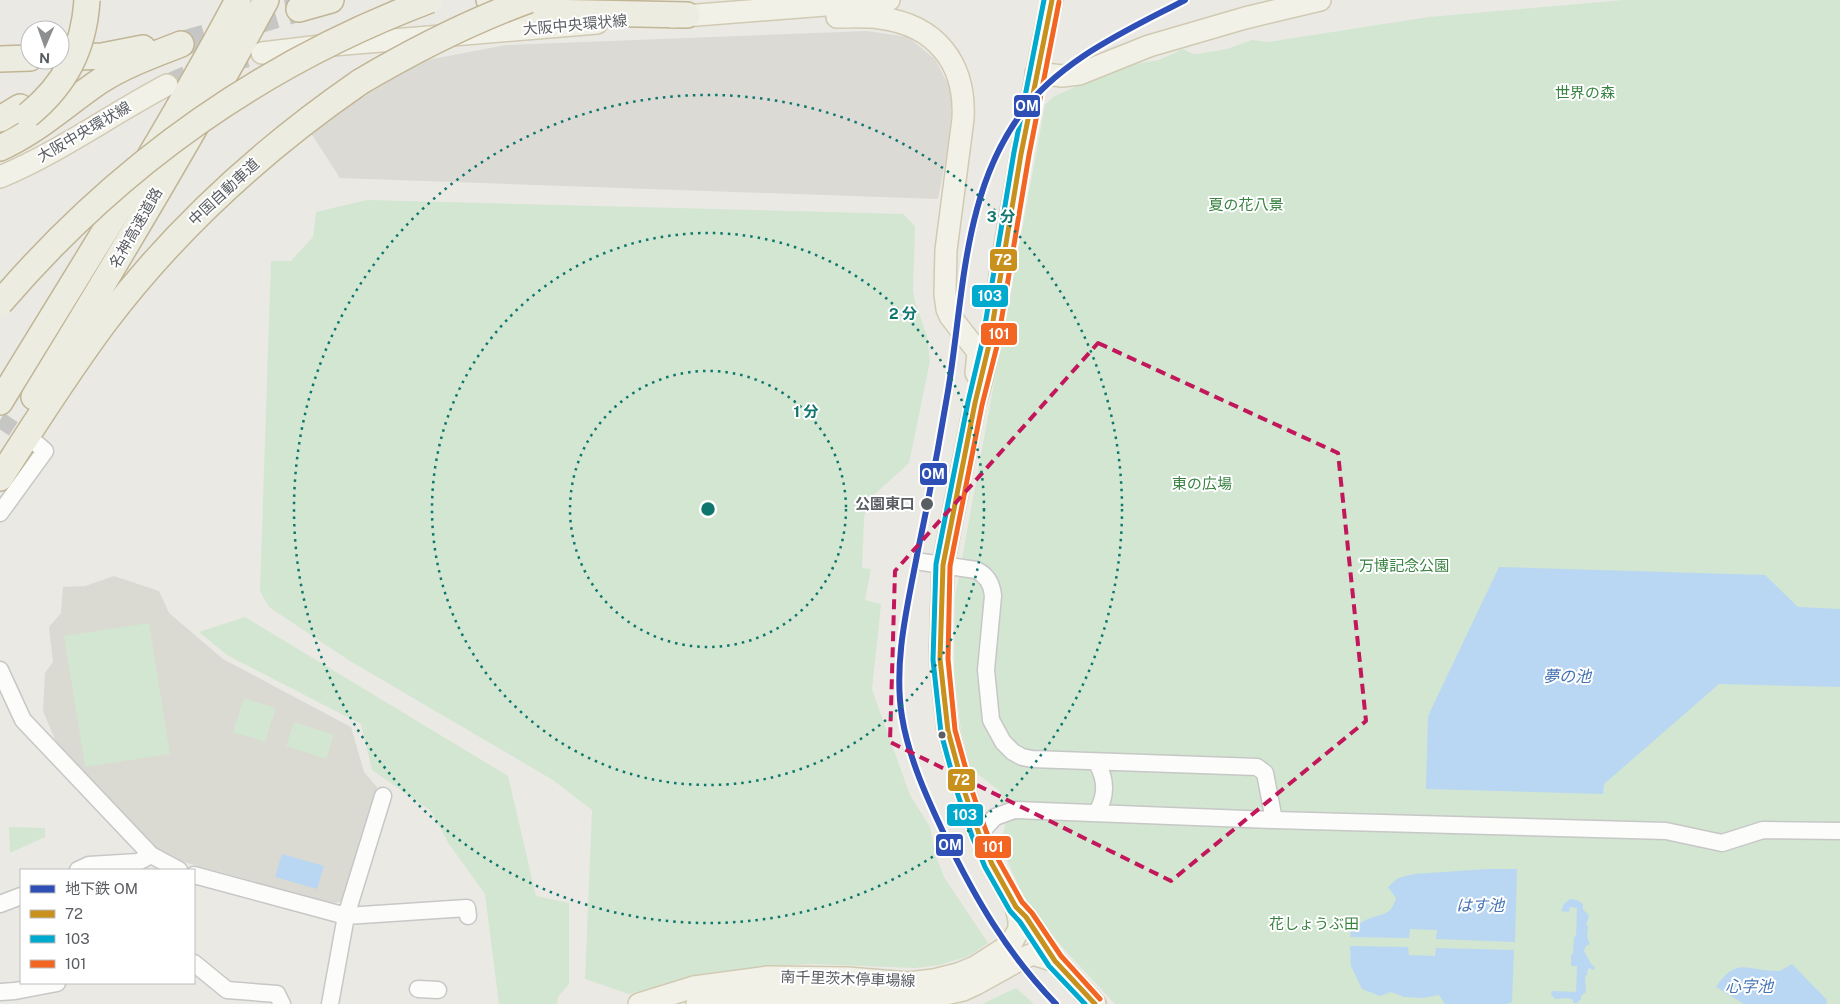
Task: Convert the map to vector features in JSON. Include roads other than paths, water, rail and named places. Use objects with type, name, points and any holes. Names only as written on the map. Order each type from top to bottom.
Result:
[{"type":"highway","points":[[0,131],[14,124],[16,113],[42,87],[58,67],[73,32],[76,0]]},
{"type":"highway","points":[[16,113],[56,87],[74,60],[84,30],[87,0]]},
{"type":"highway","name":"名神高速道路","points":[[0,402],[144,167],[203,66],[238,0]]},
{"type":"highway","name":"名神高速道路","points":[[0,452],[104,283],[221,83],[266,0]]},
{"type":"highway","points":[[299,9],[331,0]]},
{"type":"highway","points":[[0,303],[36,262],[96,202],[126,176],[192,125],[276,72],[364,28],[430,0]]},
{"type":"highway","points":[[489,0],[521,9],[541,12],[687,15]]},
{"type":"highway","name":"中国自動車道","points":[[0,478],[37,419],[104,323],[179,235],[227,187],[316,112],[360,82],[408,53],[459,28],[529,0]]},
{"type":"highway","points":[[0,148],[14,142],[48,121],[85,92],[117,71],[133,62],[182,42],[102,56],[70,58]]},
{"type":"highway","points":[[0,59],[20,58]]},
{"type":"main road","name":"大阪中央環状線","points":[[262,53],[321,46],[687,15],[889,0]]},
{"type":"main road","points":[[1052,0],[1036,73],[987,354],[975,403],[943,565],[940,659],[948,731],[964,793],[992,864],[1016,907],[1026,917],[1055,961],[1095,1004]]},
{"type":"main road","points":[[1036,73],[1062,76],[1079,74],[1149,46],[1245,18],[1320,0]]},
{"type":"main road","points":[[734,12],[780,17],[866,17],[898,22],[913,26],[925,34],[946,52],[954,63],[964,103],[946,250],[945,294],[950,316],[978,352],[975,403]]},
{"type":"main road","name":"大阪中央環状線","points":[[0,177],[40,158],[133,103],[167,86]]},
{"type":"main road","name":"南千里茨木停車場線","points":[[639,1004],[694,987],[768,977],[848,978],[908,983],[934,980],[958,974],[976,967],[1011,944],[1019,928],[1020,920],[1016,907]]},
{"type":"main road","name":"南千里茨木停車場線","points":[[697,1004],[733,998],[778,994],[823,994],[902,999],[928,998],[963,990],[1033,954],[1055,961]]},
{"type":"street","points":[[0,513],[45,450],[37,444]]},
{"type":"street","points":[[922,562],[976,570],[988,580],[992,587],[993,596],[986,670],[991,720],[1003,742],[1013,752],[1032,760],[1256,768],[1265,773],[1274,820]]},
{"type":"street","points":[[0,670],[23,720],[151,855],[177,869]]},
{"type":"street","points":[[1096,813],[1102,803],[1104,775],[1097,763]]},
{"type":"street","points":[[330,1004],[346,916],[383,796]]},
{"type":"street","points":[[979,834],[995,817],[1014,810],[1274,820],[1666,831],[1722,843],[1763,830],[1840,831]]},
{"type":"street","points":[[80,869],[89,865],[138,862],[151,855]]},
{"type":"street","points":[[195,875],[346,916],[467,908],[468,916]]},
{"type":"street","points":[[0,904],[20,896]]},
{"type":"street","points":[[195,964],[227,990],[277,994],[282,1004]]},
{"type":"street","points":[[8,993],[52,984]]},
{"type":"water","name":"夢の池","points":[[1499,567],[1765,575],[1798,607],[1840,609],[1840,687],[1719,684],[1604,784],[1603,794],[1426,789],[1428,716]]},
{"type":"water","points":[[282,854],[324,866],[317,889],[275,877]]},
{"type":"water","name":"はす池","points":[[1517,869],[1515,942],[1436,939],[1437,930],[1410,929],[1409,938],[1350,937],[1351,931],[1361,923],[1386,913],[1392,908],[1396,898],[1388,887],[1398,878],[1414,874]]},
{"type":"water","points":[[1570,899],[1577,900],[1583,904],[1583,909],[1589,916],[1586,925],[1588,926],[1587,937],[1590,944],[1586,946],[1584,951],[1591,964],[1595,967],[1594,970],[1588,969],[1585,976],[1586,992],[1577,1003],[1573,1003],[1573,1000],[1568,998],[1555,999],[1551,994],[1552,991],[1576,992],[1577,966],[1571,966],[1571,955],[1573,954],[1574,937],[1576,936],[1577,908],[1570,907],[1569,912],[1561,911],[1564,904]]},
{"type":"water","name":"はす池","points":[[1350,946],[1408,947],[1409,955],[1435,956],[1436,948],[1514,950],[1512,1002],[1507,1004],[1445,1004],[1439,995],[1423,998],[1404,997],[1391,992],[1380,996],[1362,989],[1351,966]]},
{"type":"water","name":"心字池","points":[[1792,964],[1827,1000],[1826,1004],[1744,1004],[1716,987],[1724,977],[1737,968],[1744,967],[1778,971]]},
{"type":"tunnel","points":[[181,44],[299,9]]},
{"type":"tunnel","points":[[167,85],[214,66],[262,53]]},
{"type":"tunnel","points":[[0,420],[33,442]]},
{"type":"metro line","name":"OM","points":[[1056,1004],[1023,966],[994,925],[968,882],[925,793],[909,748],[902,717],[899,675],[900,654],[910,591],[945,411],[967,254],[981,196],[994,160],[1020,115],[1036,95],[1054,78],[1096,48],[1185,0]]},
{"type":"place","name":"公園東口","points":[[927,504]]},
{"type":"park label","name":"世界の森","points":[[1585,93]]},
{"type":"park label","name":"夏の花八景","points":[[1246,205]]},
{"type":"park label","name":"東の広場","points":[[1202,484]]},
{"type":"park label","name":"万博記念公園","points":[[1404,566]]},
{"type":"park label","name":"花しょうぶ田","points":[[1314,924]]}]
